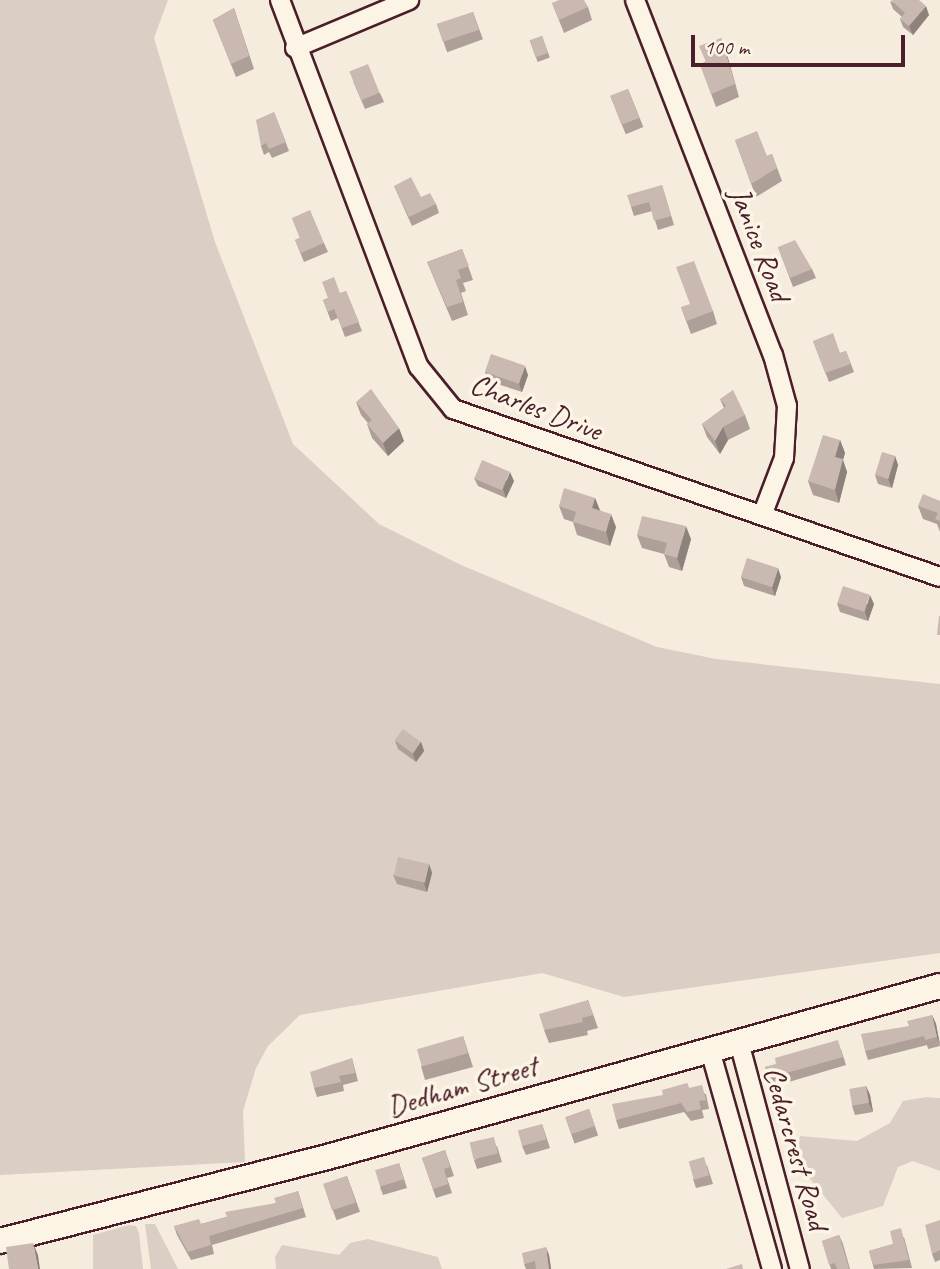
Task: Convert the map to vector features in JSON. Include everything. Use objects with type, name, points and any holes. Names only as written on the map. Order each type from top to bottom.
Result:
[{"type":"main road","name":"Dedham Street","points":[[0,1241],[331,1156],[940,986]]},
{"type":"street","name":"Charles Drive","points":[[280,0],[295,48],[419,368],[453,409],[763,513],[940,578]]},
{"type":"street","points":[[295,48],[409,0]]},
{"type":"street","name":"Janice Road","points":[[635,0],[773,355],[788,406],[784,458],[763,513]]},
{"type":"street","name":"Cedarcrest Road","points":[[739,1042],[800,1269]]},
{"type":"street","name":"Cedarcrest Road","points":[[710,1050],[772,1269]]},
{"type":"shaded area","points":[[0,0],[168,0],[154,38],[215,242],[293,444],[379,524],[461,565],[657,647],[716,659],[940,684],[940,953],[624,997],[542,973],[300,1015],[268,1046],[256,1068],[243,1111],[245,1162],[0,1175]]},
{"type":"shaded area","points":[[926,1097],[940,1098],[940,1171],[913,1161],[898,1167],[883,1206],[842,1218],[794,1159],[800,1136],[857,1141],[890,1123],[903,1101]]},
{"type":"shaded area","points":[[145,1224],[155,1224],[178,1269],[151,1269]]},
{"type":"shaded area","points":[[129,1225],[136,1226],[139,1233],[143,1269],[93,1269],[93,1235]]},
{"type":"shaded area","points":[[368,1239],[438,1257],[442,1269],[276,1269],[275,1257],[282,1245],[339,1255],[350,1243]]},
{"type":"building","points":[[559,0],[584,0],[588,7],[559,20],[552,3]]},
{"type":"building","points":[[891,0],[919,0],[926,6],[909,26],[900,19],[905,13]]},
{"type":"building","points":[[234,8],[249,56],[231,64],[213,20]]},
{"type":"building","points":[[473,12],[479,30],[443,42],[437,24]]},
{"type":"building","points":[[542,36],[548,53],[536,57],[530,40]]},
{"type":"building","points":[[721,38],[735,84],[711,94],[700,64],[706,62],[699,46]]},
{"type":"building","points":[[368,64],[380,93],[361,100],[349,71]]},
{"type":"building","points":[[628,89],[639,118],[621,125],[610,96]]},
{"type":"building","points":[[274,112],[286,142],[269,149],[266,143],[261,146],[256,120]]},
{"type":"building","points":[[757,131],[767,156],[772,154],[777,168],[751,184],[735,140]]},
{"type":"building","points":[[411,177],[421,197],[430,193],[436,204],[409,217],[394,186]]},
{"type":"building","points":[[662,185],[671,216],[654,221],[649,202],[631,207],[627,195]]},
{"type":"building","points":[[310,210],[324,243],[301,253],[295,240],[300,238],[292,218]]},
{"type":"building","points":[[795,240],[812,269],[790,278],[778,247]]},
{"type":"building","points":[[462,249],[469,266],[458,270],[461,278],[456,280],[463,302],[447,307],[427,262]]},
{"type":"building","points":[[694,261],[713,311],[687,321],[681,307],[690,304],[676,267]]},
{"type":"building","points":[[334,277],[340,293],[346,291],[359,322],[342,328],[334,309],[328,312],[323,300],[328,298],[322,282]]},
{"type":"building","points":[[833,333],[840,353],[846,351],[851,364],[825,373],[813,341]]},
{"type":"building","points":[[491,354],[525,366],[519,384],[485,372]]},
{"type":"building","points":[[371,389],[399,428],[383,443],[367,424],[372,420],[356,402]]},
{"type":"building","points":[[733,390],[745,415],[723,427],[715,441],[702,424],[726,406],[720,399]]},
{"type":"building","points":[[823,435],[840,440],[835,457],[843,459],[835,490],[808,481]]},
{"type":"building","points":[[882,452],[895,456],[888,479],[875,475]]},
{"type":"building","points":[[482,460],[510,472],[502,490],[474,478]]},
{"type":"building","points":[[564,488],[595,498],[592,508],[611,514],[606,532],[573,522],[576,512],[559,506]]},
{"type":"building","points":[[923,494],[940,501],[940,521],[935,519],[938,513],[918,506]]},
{"type":"building","points":[[642,516],[686,526],[677,558],[664,554],[667,543],[637,535]]},
{"type":"building","points":[[747,558],[778,568],[772,587],[741,577]]},
{"type":"building","points":[[843,586],[870,595],[864,612],[837,603]]},
{"type":"building","points":[[939,616],[940,635],[937,635]]},
{"type":"building","points":[[403,729],[421,742],[413,753],[395,740]]},
{"type":"building","points":[[398,857],[429,864],[425,883],[394,876]]},
{"type":"building","points":[[588,1000],[593,1015],[582,1018],[583,1022],[544,1030],[539,1014]]},
{"type":"building","points":[[932,1015],[937,1037],[925,1040],[924,1036],[865,1051],[861,1034],[909,1026],[907,1021]]},
{"type":"building","points":[[463,1036],[468,1053],[422,1067],[417,1049]]},
{"type":"building","points":[[838,1040],[843,1057],[769,1078],[765,1067],[776,1064],[775,1058]]},
{"type":"building","points":[[352,1058],[355,1073],[339,1076],[341,1082],[314,1088],[310,1072]]},
{"type":"building","points":[[687,1083],[689,1088],[702,1085],[706,1100],[699,1101],[701,1109],[687,1112],[681,1103],[616,1120],[612,1104],[663,1095],[662,1090]]},
{"type":"building","points":[[866,1086],[869,1103],[852,1106],[849,1089]]},
{"type":"building","points":[[589,1109],[595,1126],[571,1134],[565,1117]]},
{"type":"building","points":[[542,1124],[546,1139],[522,1146],[518,1130]]},
{"type":"building","points":[[494,1137],[498,1154],[473,1159],[470,1143]]},
{"type":"building","points":[[445,1150],[450,1167],[444,1169],[448,1184],[433,1189],[422,1158]]},
{"type":"building","points":[[704,1157],[709,1175],[694,1180],[689,1161]]},
{"type":"building","points":[[399,1163],[404,1179],[380,1187],[375,1170]]},
{"type":"building","points":[[347,1176],[356,1203],[332,1210],[323,1184]]},
{"type":"building","points":[[298,1191],[303,1208],[209,1236],[211,1245],[188,1252],[174,1226],[199,1219],[201,1224],[227,1217],[225,1212],[276,1203],[274,1198]]},
{"type":"building","points":[[940,1220],[940,1250],[932,1254],[925,1225]]},
{"type":"building","points":[[901,1228],[909,1260],[873,1265],[869,1251],[893,1244],[890,1231]]},
{"type":"building","points":[[839,1235],[849,1269],[837,1269],[835,1263],[829,1265],[822,1241]]},
{"type":"building","points":[[33,1243],[38,1269],[9,1269],[6,1247]]},
{"type":"building","points":[[546,1247],[549,1269],[536,1269],[535,1261],[524,1264],[522,1253]]},
{"type":"building","points":[[742,1264],[743,1269],[726,1269]]}]
